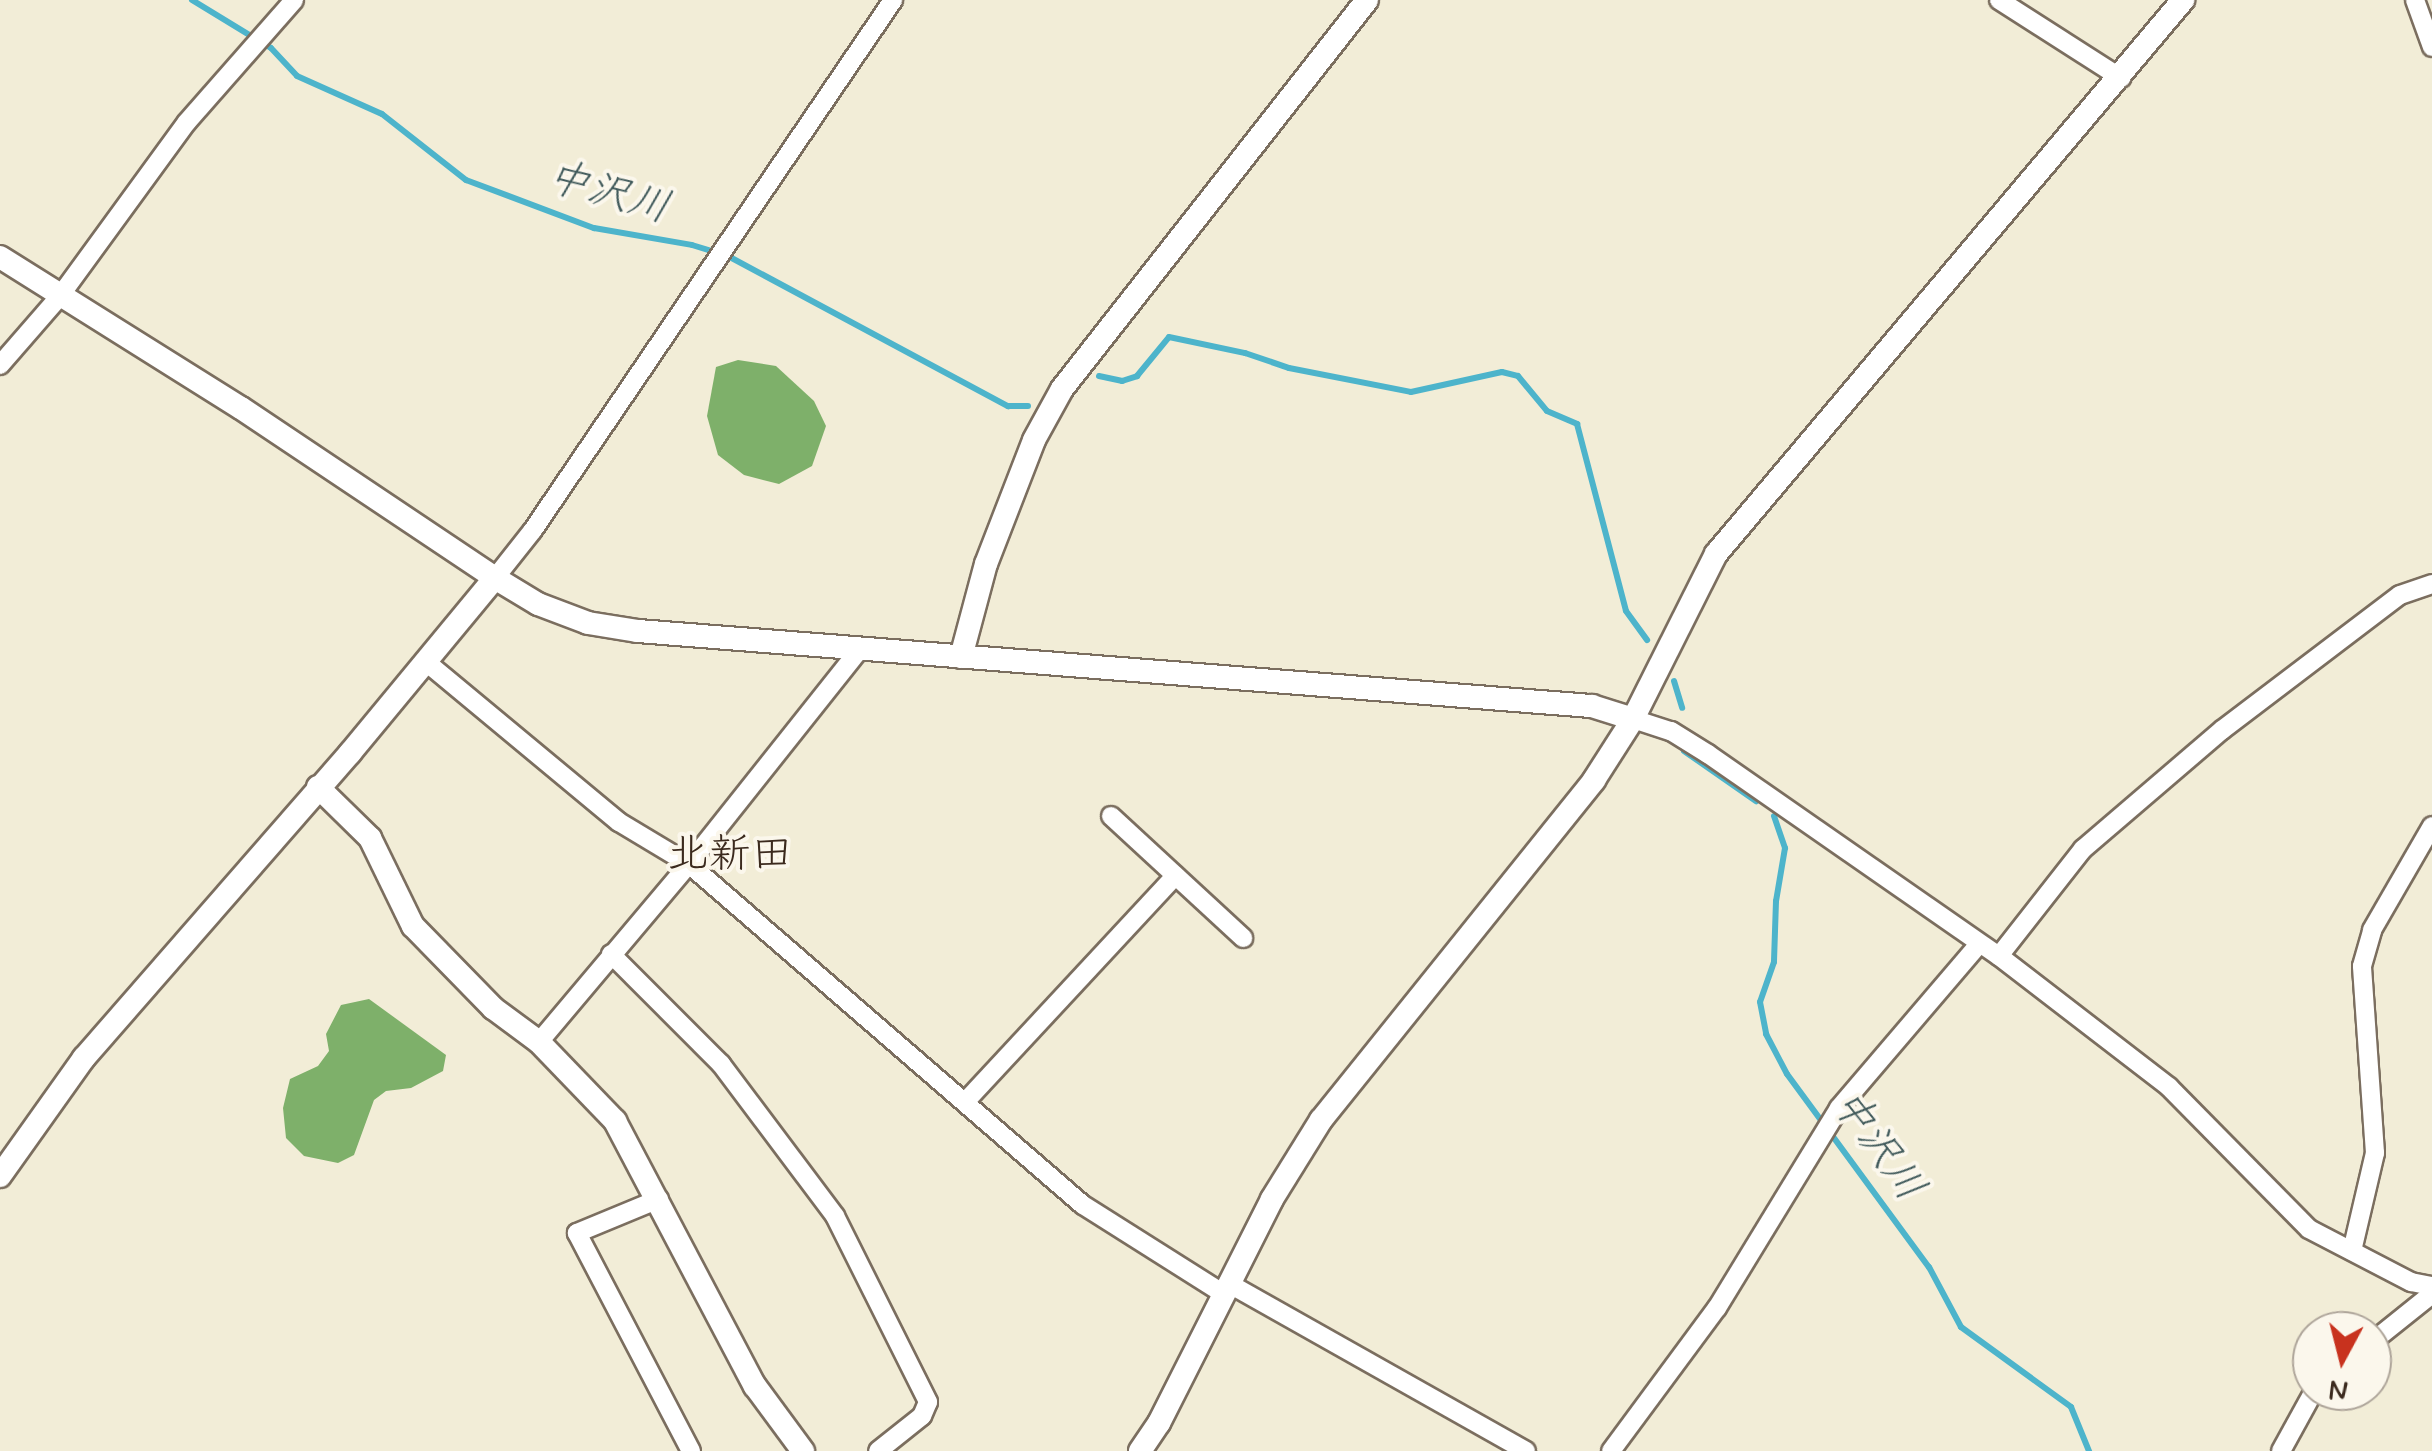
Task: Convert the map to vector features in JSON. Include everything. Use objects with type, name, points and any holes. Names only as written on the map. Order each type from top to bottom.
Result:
[{"type":"street","points":[[0,365],[60,296],[187,122],[294,0]]},
{"type":"street","points":[[0,1176],[84,1058],[533,530],[893,0]]},
{"type":"street","points":[[961,657],[986,564],[1034,440],[1062,390],[1367,0]]},
{"type":"street","points":[[1998,0],[2121,78]]},
{"type":"street","points":[[1140,1451],[1159,1423],[1225,1288],[1322,1120],[1594,780],[1634,719],[1716,554],[2183,0]]},
{"type":"street","points":[[2416,0],[2432,47]]},
{"type":"street","points":[[0,258],[241,408],[495,578],[538,604],[588,623],[638,632],[1576,704],[1671,731],[1999,956],[2170,1087],[2309,1229],[2411,1282],[2432,1286]]},
{"type":"street","points":[[1999,956],[2083,849],[2222,730],[2400,595],[2432,584]]},
{"type":"street","points":[[539,1042],[690,864],[861,648]]},
{"type":"street","points":[[425,661],[618,822],[690,864],[1083,1204],[1225,1288],[1526,1451]]},
{"type":"street","points":[[318,787],[370,838],[413,926],[493,1008],[539,1042],[615,1122],[755,1386],[804,1451]]},
{"type":"street","points":[[1111,816],[1243,938]]},
{"type":"street","points":[[2352,1251],[2375,1153],[2362,966],[2372,930],[2432,826]]},
{"type":"street","points":[[965,1102],[1175,876]]},
{"type":"street","points":[[1612,1451],[1717,1308],[1808,1154],[1840,1108],[1978,944]]},
{"type":"street","points":[[611,954],[721,1064],[836,1216],[928,1402],[922,1416],[878,1451]]},
{"type":"street","points":[[658,1199],[577,1233],[691,1451]]},
{"type":"street","points":[[2392,1326],[2432,1294]]},
{"type":"street","points":[[2281,1451],[2303,1411]]},
{"type":"green space","points":[[738,360],[776,366],[814,401],[826,426],[812,466],[779,484],[744,475],[718,455],[707,416],[716,367]]},
{"type":"green space","points":[[369,999],[446,1055],[443,1071],[411,1088],[386,1091],[374,1100],[354,1155],[338,1163],[304,1156],[286,1138],[283,1108],[290,1079],[318,1066],[329,1051],[326,1034],[341,1005]]},
{"type":"waterway","name":"中沢川","points":[[192,0],[271,48],[297,76],[382,114],[466,180],[594,228],[692,245],[728,256],[1008,406],[1028,406]]},
{"type":"waterway","name":"中沢川","points":[[1099,376],[1122,381],[1137,376],[1169,337],[1245,353],[1289,368],[1411,392],[1502,372],[1518,376],[1547,411],[1577,424],[1626,611],[1647,640]]},
{"type":"waterway","name":"中沢川","points":[[1674,681],[1682,708]]},
{"type":"waterway","name":"中沢川","points":[[1684,751],[1756,801]]},
{"type":"waterway","name":"中沢川","points":[[1774,816],[1785,848],[1776,901],[1774,962],[1760,1002],[1766,1034],[1787,1074],[1929,1267],[1961,1327],[2071,1407],[2089,1451]]},
{"type":"district","name":"北新田","points":[[730,856]]}]
